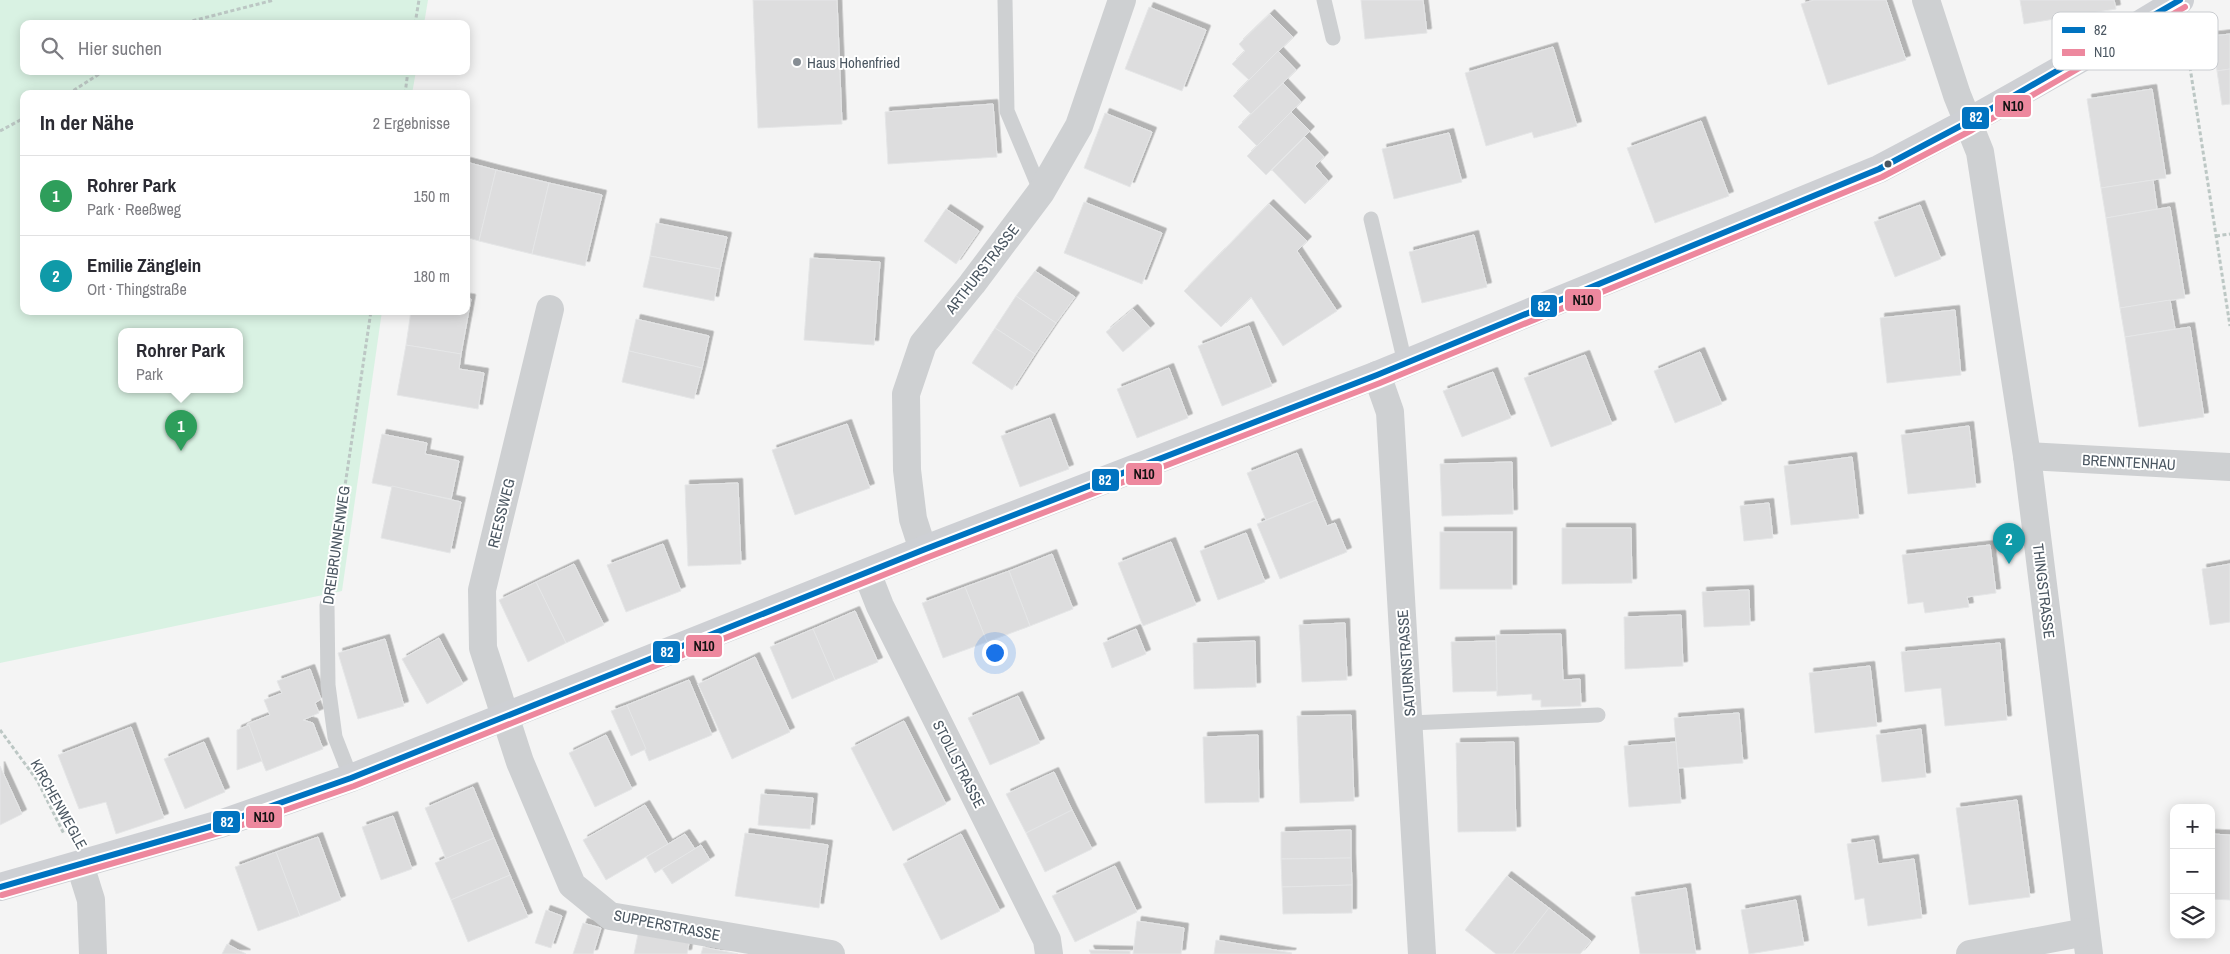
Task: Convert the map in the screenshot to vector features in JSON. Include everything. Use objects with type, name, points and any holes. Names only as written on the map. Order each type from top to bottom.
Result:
[{"type":"street","name":"ARTHURSTRASSE","points":[[923,550],[913,519],[907,470],[906,394],[923,344],[972,284],[1041,192],[1079,126],[1122,0]]},
{"type":"street","name":"THINGSTRASSE","points":[[1926,0],[1980,152],[2027,456],[2087,943]]},
{"type":"street","points":[[2160,12],[2180,0]]},
{"type":"street","points":[[0,888],[220,824],[351,778],[923,550],[1377,375],[1879,169],[2061,70]]},
{"type":"street","name":"REESSWEG","points":[[505,718],[483,648],[482,590],[550,309]]},
{"type":"street","name":"SATURNSTRASSE","points":[[1377,375],[1390,412],[1410,722],[1422,954]]},
{"type":"street","name":"BRENNTENHAU","points":[[2027,456],[2230,467]]},
{"type":"street","name":"STOLLSTRASSE","points":[[868,573],[880,606],[1047,940],[1049,954]]},
{"type":"street","name":"SUPPERSTRASSE","points":[[505,718],[520,762],[572,885],[610,916],[832,954]]},
{"type":"street","points":[[80,865],[91,900],[93,954]]},
{"type":"street","points":[[1970,954],[2087,943]]},
{"type":"lane","points":[[1005,0],[1007,112],[1041,192]]},
{"type":"lane","points":[[1324,0],[1333,38]]},
{"type":"lane","points":[[1371,219],[1405,363]]},
{"type":"lane","name":"DREIBRUNNENWEG","points":[[327,605],[328,685],[335,737],[351,778]]},
{"type":"lane","points":[[1410,722],[1598,715]]},
{"type":"path","points":[[196,20],[274,0]]},
{"type":"path","points":[[416,20],[419,0]]},
{"type":"path","points":[[2191,70],[2230,326]]},
{"type":"path","points":[[74,90],[98,75]]},
{"type":"path","points":[[405,90],[407,75]]},
{"type":"path","points":[[0,131],[20,120]]},
{"type":"path","points":[[2216,236],[2230,234]]},
{"type":"path","name":"DREIBRUNNENWEG","points":[[327,605],[371,315]]},
{"type":"path","name":"KIRCHENWEGLE","points":[[0,730],[37,780],[80,865]]},
{"type":"green space","points":[[0,0],[428,0],[425,20],[20,20],[20,75],[415,75],[413,90],[20,90],[20,315],[381,315],[342,591],[0,663]]},
{"type":"building","name":"Haus Hohenfried","points":[[753,0],[837,0],[842,124],[758,128]]},
{"type":"building","points":[[1361,0],[1423,0],[1427,33],[1365,39]]},
{"type":"building","points":[[1814,0],[1886,0],[1906,60],[1828,85],[1801,4]]},
{"type":"building","points":[[2020,0],[2114,0],[2116,9],[2098,12],[2052,12],[2052,19],[2024,24]]},
{"type":"building","points":[[1149,7],[1206,30],[1182,91],[1125,69]]},
{"type":"building","points":[[1270,14],[1293,37],[1249,80],[1232,64],[1245,51],[1239,44]]},
{"type":"building","points":[[2230,34],[2230,69],[2217,71],[2218,35]]},
{"type":"building","points":[[1553,47],[1577,126],[1534,138],[1532,132],[1486,146],[1465,73]]},
{"type":"building","points":[[1278,51],[1296,70],[1251,114],[1233,96]]},
{"type":"building","points":[[2230,69],[2230,104],[2222,105],[2217,71]]},
{"type":"building","points":[[1283,83],[1301,102],[1257,146],[1238,127]]},
{"type":"building","points":[[2152,89],[2166,178],[2101,188],[2087,99]]},
{"type":"building","points":[[993,104],[997,157],[888,164],[885,112]]},
{"type":"building","points":[[1291,112],[1310,131],[1266,175],[1247,156]]},
{"type":"building","points":[[1105,113],[1152,132],[1130,187],[1084,168]]},
{"type":"building","points":[[1701,121],[1729,196],[1655,223],[1627,148]]},
{"type":"building","points":[[1449,133],[1462,182],[1394,199],[1382,149]]},
{"type":"building","points":[[1305,137],[1324,157],[1315,166],[1328,181],[1305,204],[1272,170]]},
{"type":"building","points":[[470,163],[496,170],[479,241],[470,238]]},
{"type":"building","points":[[496,170],[549,183],[532,254],[479,241]]},
{"type":"building","points":[[2153,180],[2157,209],[2106,218],[2101,188]]},
{"type":"building","points":[[549,183],[602,195],[585,266],[532,254]]},
{"type":"building","points":[[1084,202],[1162,233],[1142,284],[1064,253]]},
{"type":"building","points":[[1269,204],[1307,241],[1297,251],[1337,311],[1283,346],[1251,297],[1221,327],[1184,291]]},
{"type":"building","points":[[1920,205],[1941,259],[1895,277],[1874,222]]},
{"type":"building","points":[[2170,207],[2185,298],[2120,308],[2106,218]]},
{"type":"building","points":[[946,209],[979,231],[956,264],[924,241]]},
{"type":"building","points":[[656,223],[727,237],[720,269],[650,256]]},
{"type":"building","points":[[1474,235],[1487,287],[1422,303],[1409,252]]},
{"type":"building","points":[[650,256],[720,269],[714,301],[643,287]]},
{"type":"building","points":[[810,258],[880,262],[874,345],[804,340]]},
{"type":"building","points":[[1035,271],[1075,297],[1056,323],[1016,296]]},
{"type":"building","points":[[1016,296],[1056,323],[1035,354],[995,328]]},
{"type":"building","points":[[2170,300],[2175,329],[2125,337],[2120,308]]},
{"type":"building","points":[[1133,309],[1150,328],[1123,352],[1106,332]]},
{"type":"building","points":[[1955,310],[1961,375],[1887,383],[1880,318]]},
{"type":"building","points":[[410,315],[468,315],[461,354],[406,345]]},
{"type":"building","points":[[636,319],[709,336],[702,368],[629,351]]},
{"type":"building","points":[[1249,326],[1272,386],[1222,406],[1198,346]]},
{"type":"building","points":[[2190,327],[2204,417],[2139,427],[2125,337]]},
{"type":"building","points":[[995,328],[1035,354],[1012,390],[972,363]]},
{"type":"building","points":[[406,345],[461,354],[459,369],[484,373],[478,409],[397,395]]},
{"type":"building","points":[[629,351],[702,368],[694,399],[622,382]]},
{"type":"building","points":[[1700,352],[1722,404],[1675,423],[1654,371]]},
{"type":"building","points":[[1585,355],[1612,424],[1551,447],[1524,378]]},
{"type":"building","points":[[1169,368],[1188,418],[1137,438],[1117,389]]},
{"type":"building","points":[[1493,372],[1511,418],[1462,437],[1443,391]]},
{"type":"building","points":[[1050,418],[1069,469],[1020,487],[1001,436]]},
{"type":"building","points":[[847,424],[870,488],[795,515],[772,450]]},
{"type":"building","points":[[1969,426],[1976,487],[1908,494],[1901,435]]},
{"type":"building","points":[[382,434],[427,443],[425,454],[459,461],[451,499],[372,483]]},
{"type":"building","points":[[1297,453],[1316,500],[1266,520],[1247,473]]},
{"type":"building","points":[[1852,457],[1859,518],[1791,525],[1784,466]]},
{"type":"building","points":[[1512,462],[1513,514],[1442,516],[1440,464]]},
{"type":"building","points":[[738,483],[741,564],[688,566],[685,485]]},
{"type":"building","points":[[392,486],[461,502],[450,553],[381,538]]},
{"type":"building","points":[[1316,500],[1327,526],[1335,523],[1347,552],[1280,579],[1257,524]]},
{"type":"building","points":[[1769,503],[1773,538],[1744,541],[1740,506]]},
{"type":"building","points":[[1562,528],[1631,528],[1632,583],[1562,584]]},
{"type":"building","points":[[1440,532],[1512,532],[1512,589],[1440,589]]},
{"type":"building","points":[[1246,533],[1265,582],[1218,600],[1200,551]]},
{"type":"building","points":[[1171,542],[1196,605],[1143,626],[1118,563]]},
{"type":"building","points":[[663,544],[681,591],[626,612],[607,565]]},
{"type":"building","points":[[1990,545],[1996,593],[1967,597],[1969,607],[1925,613],[1923,602],[1908,604],[1902,555]]},
{"type":"building","points":[[1052,554],[1073,609],[1030,626],[1009,571]]},
{"type":"building","points":[[574,564],[604,625],[566,643],[536,582]]},
{"type":"building","points":[[2230,564],[2230,622],[2210,625],[2202,569]]},
{"type":"building","points":[[1009,571],[1030,626],[987,642],[965,587]]},
{"type":"building","points":[[536,582],[566,643],[528,662],[499,600]]},
{"type":"building","points":[[965,587],[987,642],[943,658],[922,603]]},
{"type":"building","points":[[1749,590],[1750,625],[1704,627],[1702,592]]},
{"type":"building","points":[[855,611],[878,662],[835,680],[813,629]]},
{"type":"building","points":[[1681,615],[1683,666],[1625,669],[1624,617]]},
{"type":"building","points":[[1345,623],[1347,680],[1302,682],[1299,625]]},
{"type":"building","points":[[813,629],[835,680],[792,699],[770,647]]},
{"type":"building","points":[[1136,629],[1146,654],[1112,668],[1103,643]]},
{"type":"building","points":[[1561,634],[1563,680],[1580,679],[1581,706],[1541,707],[1541,700],[1532,700],[1532,694],[1497,696],[1496,635]]},
{"type":"building","points":[[439,638],[463,684],[427,704],[402,659]]},
{"type":"building","points":[[385,639],[404,706],[358,719],[338,653]]},
{"type":"building","points":[[1255,641],[1256,687],[1194,689],[1193,643]]},
{"type":"building","points":[[1496,641],[1497,691],[1453,692],[1451,642]]},
{"type":"building","points":[[2000,643],[2007,720],[1945,726],[1941,688],[1905,692],[1901,652]]},
{"type":"building","points":[[755,657],[790,732],[732,759],[698,684]]},
{"type":"building","points":[[1870,666],[1877,726],[1815,733],[1809,673]]},
{"type":"building","points":[[310,669],[321,699],[315,703],[319,713],[303,720],[313,723],[323,749],[266,771],[247,724],[270,715],[264,700],[282,693],[277,681]]},
{"type":"building","points":[[689,680],[712,735],[649,761],[627,705]]},
{"type":"building","points":[[1018,696],[1040,743],[990,765],[968,718]]},
{"type":"building","points":[[627,705],[646,749],[631,756],[611,711]]},
{"type":"building","points":[[1739,713],[1743,763],[1678,768],[1674,718]]},
{"type":"building","points":[[1351,715],[1354,801],[1300,803],[1297,716]]},
{"type":"building","points":[[904,721],[946,804],[893,831],[851,748]]},
{"type":"building","points":[[249,725],[262,761],[237,770],[237,730]]},
{"type":"building","points":[[131,727],[164,818],[116,834],[106,802],[79,809],[58,755]]},
{"type":"building","points":[[1921,729],[1926,777],[1882,782],[1876,735]]},
{"type":"building","points":[[606,735],[632,789],[595,807],[569,753]]},
{"type":"building","points":[[1258,735],[1259,802],[1205,803],[1203,737]]},
{"type":"building","points":[[204,742],[225,792],[185,809],[164,759]]},
{"type":"building","points":[[1514,742],[1516,831],[1458,832],[1456,743]]},
{"type":"building","points":[[1676,742],[1681,803],[1629,807],[1624,746]]},
{"type":"building","points":[[0,766],[22,814],[0,825]]},
{"type":"building","points":[[1054,772],[1072,810],[1026,833],[1006,794]]},
{"type":"building","points":[[473,787],[494,838],[446,859],[425,808]]},
{"type":"building","points":[[761,794],[813,798],[810,829],[758,825]]},
{"type":"building","points":[[2017,800],[2030,897],[1969,905],[1956,808]]},
{"type":"building","points":[[645,805],[668,844],[606,880],[583,840]]},
{"type":"building","points":[[1072,810],[1092,849],[1045,872],[1026,833]]},
{"type":"building","points":[[393,816],[412,869],[381,880],[362,827]]},
{"type":"building","points":[[1351,830],[1351,858],[1281,859],[1281,832]]},
{"type":"building","points":[[745,833],[828,845],[819,908],[735,896]]},
{"type":"building","points":[[685,834],[695,849],[655,873],[646,857]]},
{"type":"building","points":[[961,834],[1000,911],[941,940],[903,864]]},
{"type":"building","points":[[2215,834],[2230,835],[2230,900],[2215,899]]},
{"type":"building","points":[[318,837],[341,900],[300,916],[276,852]]},
{"type":"building","points":[[494,838],[510,875],[451,900],[435,863]]},
{"type":"building","points":[[1874,840],[1878,864],[1914,859],[1922,918],[1868,926],[1864,898],[1855,900],[1847,844]]},
{"type":"building","points":[[701,845],[710,860],[672,884],[662,869]]},
{"type":"building","points":[[276,852],[300,916],[258,931],[235,867]]},
{"type":"building","points":[[1351,858],[1352,885],[1282,887],[1281,859]]},
{"type":"building","points":[[1115,866],[1137,912],[1075,942],[1052,896]]},
{"type":"building","points":[[510,875],[528,917],[468,942],[451,900]]},
{"type":"building","points":[[1507,876],[1549,908],[1513,954],[1496,954],[1465,930]]},
{"type":"building","points":[[1352,885],[1352,913],[1283,914],[1282,887]]},
{"type":"building","points":[[1686,888],[1696,954],[1640,954],[1631,897]]},
{"type":"building","points":[[1796,900],[1804,945],[1749,954],[1741,910]]},
{"type":"building","points":[[1549,908],[1591,941],[1580,954],[1513,954]]},
{"type":"building","points":[[546,910],[562,916],[551,948],[535,943]]},
{"type":"building","points":[[1137,921],[1184,928],[1181,954],[1133,954]]},
{"type":"building","points":[[583,923],[601,928],[593,954],[573,954]]},
{"type":"building","points":[[638,934],[689,943],[687,954],[634,954]]},
{"type":"building","points":[[1216,940],[1292,953],[1214,954]]},
{"type":"building","points":[[227,944],[246,954],[222,954]]},
{"type":"building","points":[[703,947],[738,954],[701,954]]},
{"type":"building","points":[[1089,950],[1130,951],[1130,954],[1091,954]]},
{"type":"transit line","name":"82","points":[[2159,12],[2180,0]]},
{"type":"transit line","name":"N10","points":[[2176,12],[2185,7]]},
{"type":"transit line","name":"82","points":[[0,887],[220,824],[351,778],[923,550],[1377,375],[1879,169],[1968,122],[2058,70]]},
{"type":"transit line","name":"N10","points":[[2,895],[222,832],[354,786],[926,558],[1380,383],[1882,177],[1972,130],[2076,70]]},
{"type":"place","name":"Haus Hohenfried","points":[[797,62]]},
{"type":"place","name":"Rohrer Park","points":[[181,451]]},
{"type":"place","name":"Emilie Zänglein","points":[[2009,564]]}]
